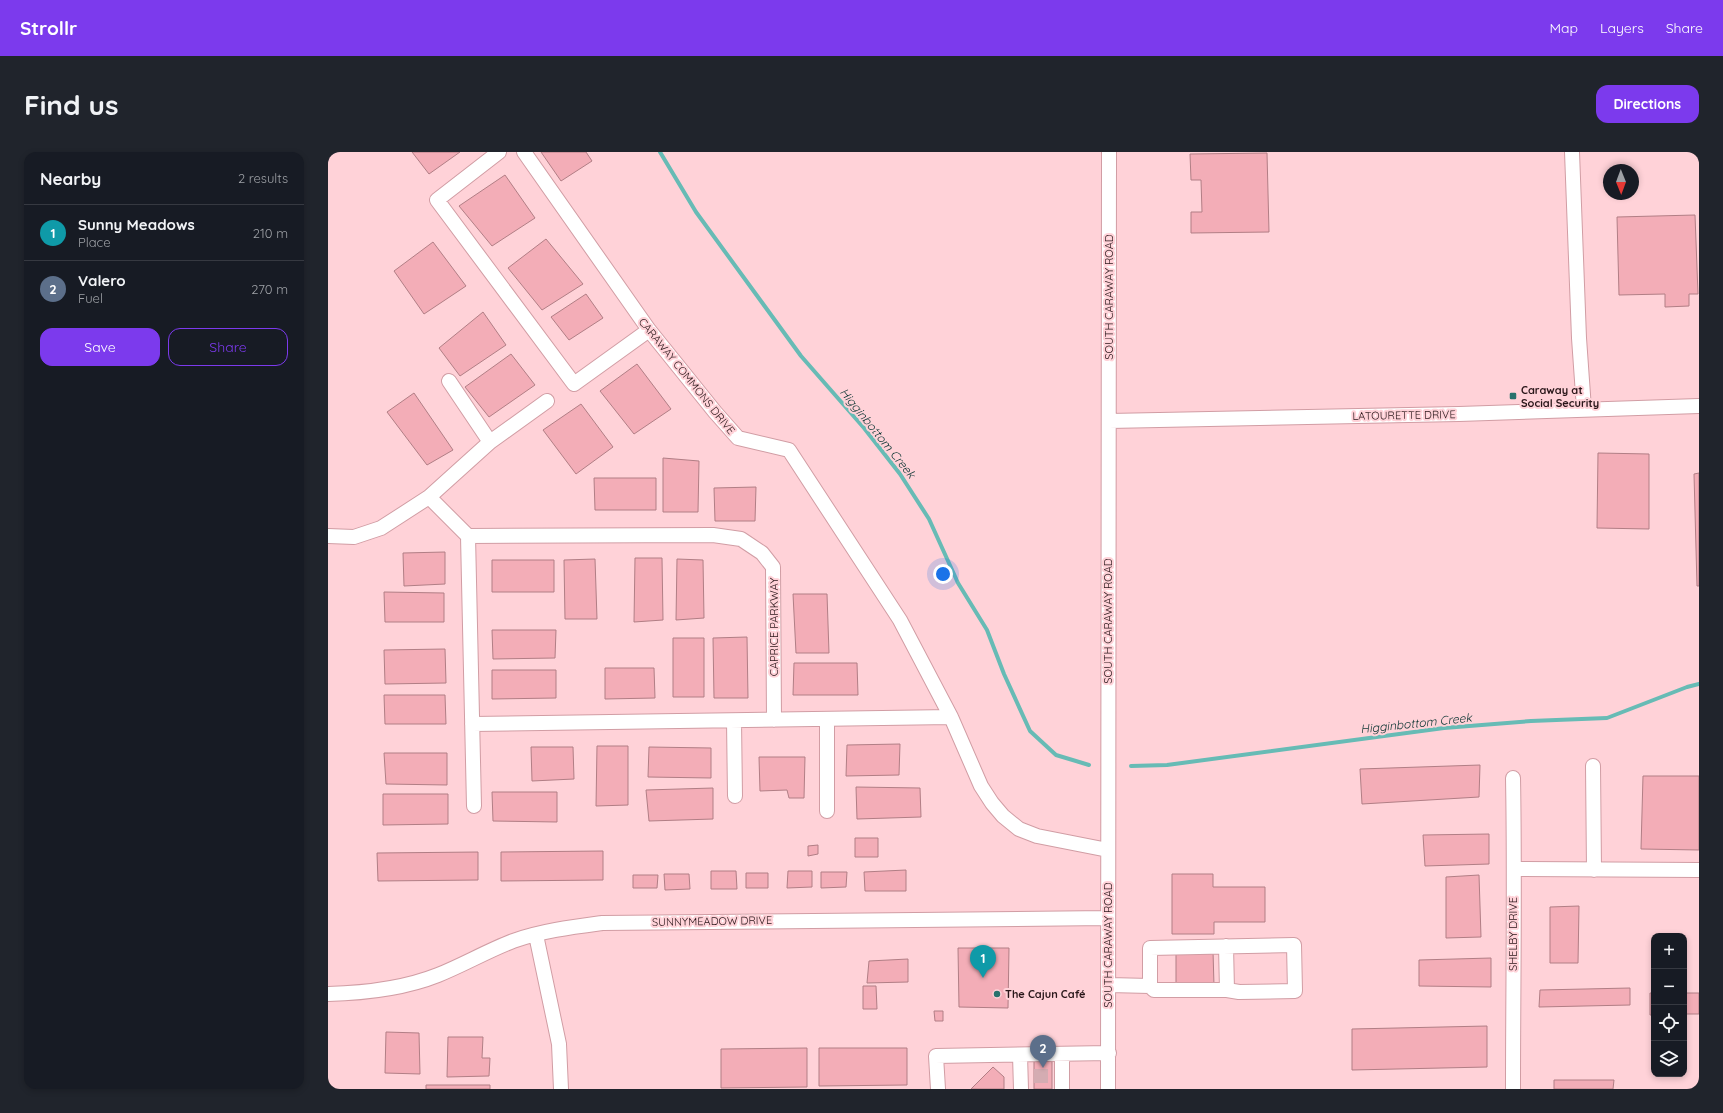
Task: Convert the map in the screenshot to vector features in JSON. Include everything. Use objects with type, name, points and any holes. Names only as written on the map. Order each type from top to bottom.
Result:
[{"type":"street","points":[[499,152],[437,200],[574,384],[649,330]]},
{"type":"street","name":"CARAWAY COMMONS DRIVE","points":[[524,152],[649,330],[715,412],[738,438],[788,450],[900,620],[951,717]]},
{"type":"street","name":"SOUTH CARAWAY ROAD","points":[[1108,1089],[1109,152]]},
{"type":"street","points":[[1572,152],[1579,338],[1584,409]]},
{"type":"street","points":[[449,381],[490,442]]},
{"type":"street","points":[[328,536],[354,537],[381,528],[429,496],[490,442],[547,401]]},
{"type":"street","name":"LATOURETTE DRIVE","points":[[1109,421],[1459,414],[1699,406]]},
{"type":"street","points":[[429,496],[468,536],[474,806]]},
{"type":"street","name":"CAPRICE PARKWAY","points":[[468,536],[713,535],[741,539],[762,553],[773,567],[774,720]]},
{"type":"street","points":[[472,724],[951,717],[981,786],[992,803],[1011,824],[1037,836],[1108,850]]},
{"type":"street","points":[[827,719],[827,811]]},
{"type":"street","points":[[734,721],[735,796]]},
{"type":"street","points":[[1593,766],[1594,870]]},
{"type":"street","name":"SHELBY DRIVE","points":[[1513,778],[1513,1089]]},
{"type":"street","points":[[1514,869],[1699,870]]},
{"type":"street","name":"SUNNYMEADOW DRIVE","points":[[328,994],[374,991],[420,982],[462,965],[478,956],[513,941],[569,928],[602,923],[1108,918]]},
{"type":"street","points":[[536,935],[559,1044],[561,1089]]},
{"type":"street","points":[[1109,985],[1150,986],[1154,990],[1227,990],[1239,992],[1295,991],[1294,945],[1150,948],[1150,986]]},
{"type":"street","points":[[1226,946],[1227,990]]},
{"type":"street","points":[[938,1089],[936,1056],[1109,1053]]},
{"type":"street","points":[[1020,1055],[1025,1080]]},
{"type":"street","points":[[1059,1080],[1062,1055]]},
{"type":"building","points":[[412,152],[460,152],[429,174]]},
{"type":"building","points":[[541,152],[586,152],[592,161],[561,181]]},
{"type":"building","points":[[1267,153],[1269,232],[1191,233],[1191,212],[1202,212],[1201,180],[1191,180],[1190,154]]},
{"type":"building","points":[[505,175],[535,218],[492,246],[459,206]]},
{"type":"building","points":[[1695,215],[1698,294],[1689,294],[1689,306],[1665,307],[1665,294],[1619,295],[1617,217]]},
{"type":"building","points":[[546,239],[583,284],[542,310],[508,268]]},
{"type":"building","points":[[433,242],[466,286],[424,314],[394,271]]},
{"type":"building","points":[[586,294],[603,318],[569,340],[551,317]]},
{"type":"building","points":[[483,312],[506,345],[460,376],[439,348]]},
{"type":"building","points":[[511,354],[535,385],[489,417],[465,387]]},
{"type":"building","points":[[637,364],[671,409],[634,434],[600,391]]},
{"type":"building","points":[[414,393],[453,450],[427,465],[387,412]]},
{"type":"building","points":[[581,404],[613,447],[576,474],[543,430]]},
{"type":"building","points":[[1598,453],[1649,454],[1649,529],[1597,528]]},
{"type":"building","points":[[663,458],[699,461],[698,512],[663,512]]},
{"type":"building","points":[[1699,473],[1699,586],[1697,586],[1694,474]]},
{"type":"building","points":[[594,478],[656,478],[656,510],[595,510]]},
{"type":"building","points":[[756,487],[755,521],[715,521],[714,488]]},
{"type":"building","points":[[445,552],[445,584],[404,586],[403,553]]},
{"type":"building","points":[[635,558],[662,558],[663,620],[634,622]]},
{"type":"building","points":[[595,559],[597,619],[565,619],[564,560]]},
{"type":"building","points":[[677,559],[703,560],[704,618],[676,620]]},
{"type":"building","points":[[492,560],[554,560],[554,592],[492,592]]},
{"type":"building","points":[[384,592],[444,593],[444,622],[385,622]]},
{"type":"building","points":[[793,594],[827,594],[829,653],[796,653]]},
{"type":"building","points":[[492,630],[556,630],[555,658],[493,659]]},
{"type":"building","points":[[747,637],[748,698],[714,698],[713,638]]},
{"type":"building","points":[[673,638],[704,638],[704,697],[673,697]]},
{"type":"building","points":[[445,649],[446,683],[385,684],[384,650]]},
{"type":"building","points":[[794,663],[857,663],[858,695],[793,695]]},
{"type":"building","points":[[605,668],[654,668],[655,698],[605,699]]},
{"type":"building","points":[[492,670],[556,670],[556,698],[492,699]]},
{"type":"building","points":[[384,695],[445,695],[446,724],[385,724]]},
{"type":"building","points":[[900,744],[899,775],[846,776],[847,745]]},
{"type":"building","points":[[597,746],[628,746],[628,805],[596,806]]},
{"type":"building","points":[[531,747],[573,747],[574,779],[532,781]]},
{"type":"building","points":[[649,747],[711,748],[711,778],[648,777]]},
{"type":"building","points":[[384,753],[447,753],[447,785],[386,784]]},
{"type":"building","points":[[759,757],[805,757],[804,798],[789,798],[787,790],[760,791]]},
{"type":"building","points":[[1480,765],[1479,797],[1362,804],[1360,769]]},
{"type":"building","points":[[1643,776],[1699,776],[1699,850],[1641,849]]},
{"type":"building","points":[[856,787],[920,788],[921,817],[857,819]]},
{"type":"building","points":[[713,788],[713,819],[649,821],[646,790]]},
{"type":"building","points":[[492,792],[557,792],[557,822],[493,821]]},
{"type":"building","points":[[383,794],[448,794],[448,824],[383,825]]},
{"type":"building","points":[[1489,834],[1489,864],[1425,866],[1423,835]]},
{"type":"building","points":[[855,838],[878,838],[878,857],[855,857]]},
{"type":"building","points":[[818,845],[818,854],[808,856],[808,846]]},
{"type":"building","points":[[603,851],[603,880],[501,881],[501,852]]},
{"type":"building","points":[[478,852],[478,880],[378,881],[377,853]]},
{"type":"building","points":[[906,870],[906,891],[865,891],[864,872]]},
{"type":"building","points":[[711,871],[736,871],[737,889],[711,889]]},
{"type":"building","points":[[788,871],[812,871],[812,887],[787,888]]},
{"type":"building","points":[[821,872],[847,872],[846,887],[821,888]]},
{"type":"building","points":[[746,873],[768,873],[768,888],[746,888]]},
{"type":"building","points":[[664,874],[689,874],[690,889],[665,890]]},
{"type":"building","points":[[1172,874],[1213,874],[1213,887],[1265,887],[1265,922],[1214,922],[1214,934],[1172,934]]},
{"type":"building","points":[[633,875],[658,875],[657,888],[633,888]]},
{"type":"building","points":[[1479,875],[1481,937],[1446,938],[1446,877]]},
{"type":"building","points":[[1579,906],[1578,963],[1550,963],[1550,907]]},
{"type":"building","points":[[958,948],[1009,948],[1008,1008],[959,1007]]},
{"type":"building","points":[[1176,951],[1213,951],[1214,986],[1176,986]]},
{"type":"building","points":[[1491,958],[1491,987],[1419,986],[1419,960]]},
{"type":"building","points":[[908,959],[908,982],[867,983],[869,961]]},
{"type":"building","points":[[863,986],[876,986],[877,1009],[863,1009]]},
{"type":"building","points":[[1630,988],[1630,1005],[1539,1007],[1540,990]]},
{"type":"building","points":[[1650,993],[1651,993],[1651,1015]]},
{"type":"building","points":[[1687,993],[1699,993],[1699,1014],[1687,1014]]},
{"type":"building","points":[[934,1011],[943,1011],[943,1021],[935,1021]]},
{"type":"building","points":[[1487,1026],[1487,1067],[1352,1070],[1352,1029]]},
{"type":"building","points":[[386,1032],[419,1033],[420,1074],[385,1073]]},
{"type":"building","points":[[448,1037],[483,1037],[482,1058],[490,1058],[489,1076],[447,1077]]},
{"type":"building","points":[[807,1048],[807,1087],[721,1088],[721,1049]]},
{"type":"building","points":[[819,1048],[907,1048],[907,1085],[819,1086]]},
{"type":"building","points":[[1034,1061],[1052,1061],[1052,1089],[1034,1089]]},
{"type":"building","points":[[993,1067],[1004,1077],[1004,1089],[971,1089]]},
{"type":"building","points":[[1554,1080],[1614,1080],[1613,1089],[1554,1089]]},
{"type":"building","points":[[426,1085],[490,1085],[490,1089],[426,1089]]},
{"type":"waterway","name":"Higginbottom Creek","points":[[660,152],[696,212],[801,356],[864,428],[900,474],[929,519],[958,583],[987,630],[1004,674],[1030,731],[1056,755],[1089,765]]},
{"type":"waterway","name":"Higginbottom Creek","points":[[1131,766],[1167,765],[1444,728],[1531,721],[1607,718],[1687,687],[1699,684]]},
{"type":"tunnel","points":[[1034,1076],[1052,1076]]},
{"type":"place","name":"Caraway at Social Security","points":[[1513,396]]},
{"type":"place","name":"Sunny Meadows","points":[[983,978]]},
{"type":"place","name":"The Cajun Café","points":[[997,994]]},
{"type":"place","name":"Valero","points":[[1043,1068]]}]
